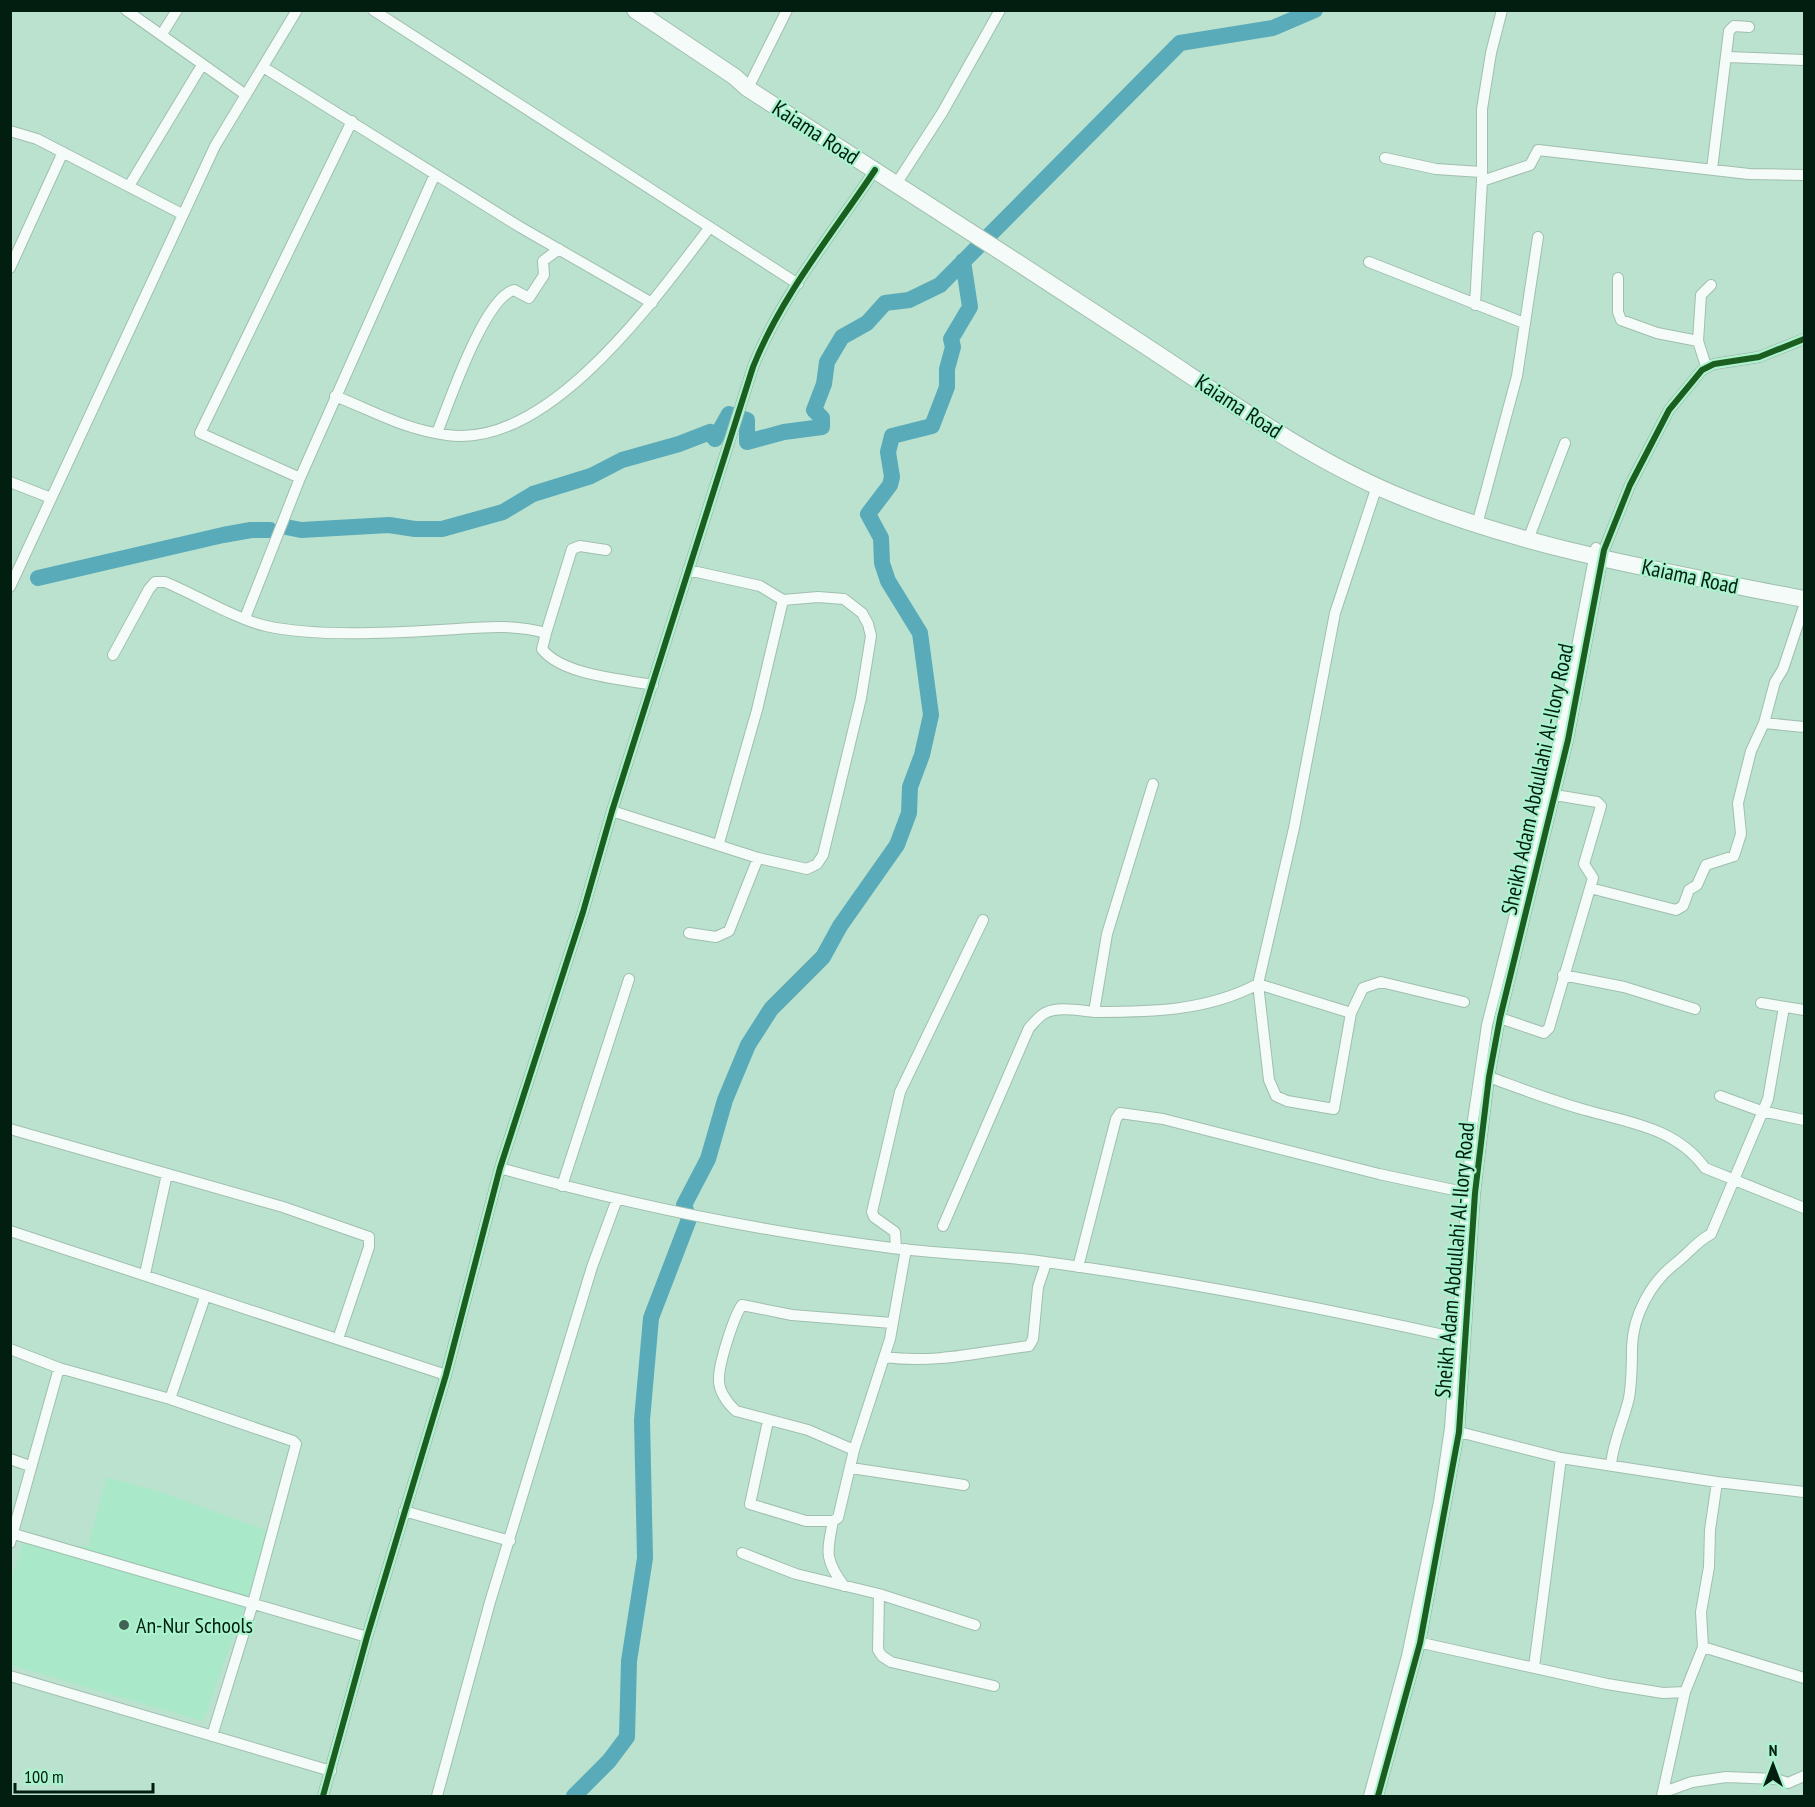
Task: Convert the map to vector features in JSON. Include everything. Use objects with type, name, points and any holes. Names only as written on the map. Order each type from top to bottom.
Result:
[{"type":"highway","name":"Kaiama Road","points":[[635,10],[900,178],[990,241],[1268,426],[1377,486],[1486,527],[1804,599]]},
{"type":"highway","name":"Kaiama Road","points":[[743,79],[747,88],[1271,419],[1382,480],[1479,517],[1599,553],[1804,592]]},
{"type":"street","points":[[126,10],[246,95]]},
{"type":"street","points":[[162,34],[177,10]]},
{"type":"street","points":[[10,587],[215,146],[297,10]]},
{"type":"street","points":[[373,10],[798,284]]},
{"type":"street","points":[[743,79],[788,10]]},
{"type":"street","points":[[900,178],[942,113],[1000,10]]},
{"type":"street","points":[[1475,305],[1482,109],[1491,53],[1502,10]]},
{"type":"street","points":[[1712,169],[1730,27],[1749,27]]},
{"type":"street","points":[[1727,57],[1804,60]]},
{"type":"street","points":[[129,186],[202,65]]},
{"type":"street","points":[[263,67],[435,174],[652,303]]},
{"type":"street","points":[[300,477],[200,433],[352,121]]},
{"type":"street","points":[[10,131],[37,139],[182,214]]},
{"type":"street","points":[[1385,158],[1481,177],[1530,165],[1538,150],[1712,169],[1804,175]]},
{"type":"street","points":[[10,268],[63,152]]},
{"type":"street","points":[[323,1797],[367,1637],[446,1375],[500,1168],[583,912],[612,811],[729,440],[762,344],[798,284],[875,170]]},
{"type":"street","points":[[245,618],[300,477],[435,174]]},
{"type":"street","points":[[335,396],[382,418],[437,433],[470,436],[505,427],[536,412],[614,346],[652,303],[710,227]]},
{"type":"street","points":[[1479,517],[1518,376],[1538,237]]},
{"type":"street","points":[[437,433],[473,344],[498,299],[505,292],[514,290],[530,298],[544,275],[543,261],[559,249]]},
{"type":"street","points":[[1369,262],[1524,323]]},
{"type":"street","points":[[1618,278],[1618,312],[1621,320],[1658,333],[1698,341]]},
{"type":"street","points":[[1706,366],[1698,341],[1701,295],[1711,285]]},
{"type":"street","points":[[1599,553],[1630,485],[1669,410],[1706,366],[1760,357],[1804,339]]},
{"type":"street","points":[[1531,532],[1565,443]]},
{"type":"street","points":[[10,482],[51,498]]},
{"type":"street","points":[[1377,486],[1335,613],[1294,828],[1258,984],[1269,1080],[1276,1096],[1287,1101],[1334,1109],[1351,1013],[1363,988],[1381,982],[1464,1002]]},
{"type":"street","points":[[606,550],[580,546],[572,549],[542,649],[557,662],[580,671],[652,685]]},
{"type":"street","name":"Sheikh Adam Abdullahi Al-Ilory Road","points":[[1378,1797],[1415,1642],[1459,1432],[1475,1193],[1489,1077],[1500,1018],[1556,795],[1599,553]]},
{"type":"street","name":"Sheikh Adam Abdullahi Al-Ilory Road","points":[[1369,1797],[1415,1642],[1439,1502],[1450,1428],[1472,1127],[1487,1025],[1559,741],[1599,553]]},
{"type":"street","points":[[612,811],[719,843],[758,858],[807,869],[817,864],[823,855],[861,698],[871,636],[862,613],[844,599],[818,597],[783,600],[760,586],[688,570]]},
{"type":"street","points":[[113,655],[136,609],[155,582],[165,582],[265,626],[318,631],[402,632],[500,626],[520,627],[546,633]]},
{"type":"street","points":[[719,843],[757,710],[783,600]]},
{"type":"street","points":[[1590,888],[1676,910],[1681,909],[1689,890],[1697,885],[1706,865],[1734,856],[1740,844],[1738,803],[1751,751],[1764,723],[1775,682],[1783,669],[1804,606]]},
{"type":"street","points":[[1764,723],[1804,727]]},
{"type":"street","points":[[1094,1012],[1113,912],[1153,784]]},
{"type":"street","points":[[1500,1018],[1544,1033],[1549,1028],[1593,878],[1584,864],[1601,806],[1597,802],[1556,795]]},
{"type":"street","points":[[689,933],[716,937],[729,931],[758,858]]},
{"type":"street","points":[[768,1421],[750,1504],[806,1521],[833,1521],[838,1518],[854,1450],[885,1357],[892,1323],[901,1249],[896,1232],[874,1217],[873,1212],[900,1092],[982,920]]},
{"type":"street","points":[[1563,975],[1624,987],[1695,1009]]},
{"type":"street","points":[[562,1186],[629,980]]},
{"type":"street","points":[[943,1226],[1029,1029],[1044,1013],[1058,1009],[1094,1012],[1194,1008],[1231,997],[1258,984],[1351,1013]]},
{"type":"street","points":[[1761,1003],[1804,1010]]},
{"type":"street","points":[[1611,1465],[1633,1378],[1632,1344],[1643,1305],[1661,1274],[1697,1241],[1711,1234],[1731,1180],[1768,1099],[1784,1007]]},
{"type":"street","points":[[1489,1077],[1589,1111],[1632,1120],[1654,1129],[1683,1145],[1696,1155],[1705,1168],[1804,1208]]},
{"type":"street","points":[[1720,1096],[1761,1111],[1804,1120]]},
{"type":"street","points":[[1077,1267],[1116,1119],[1120,1113],[1163,1119],[1379,1174],[1468,1193]]},
{"type":"street","points":[[10,1129],[283,1207],[369,1237],[369,1247],[338,1340]]},
{"type":"street","points":[[500,1168],[617,1199],[752,1227],[901,1249],[1077,1267],[1325,1309],[1457,1338]]},
{"type":"street","points":[[145,1274],[167,1173]]},
{"type":"street","points":[[437,1797],[479,1642],[592,1267],[617,1199]]},
{"type":"street","points":[[10,1231],[446,1375]]},
{"type":"street","points":[[885,1357],[934,1360],[1029,1346],[1033,1339],[1038,1287],[1046,1263]]},
{"type":"street","points":[[170,1399],[205,1297]]},
{"type":"street","points":[[854,1450],[808,1430],[736,1411],[725,1398],[718,1379],[742,1305],[792,1316],[892,1323]]},
{"type":"street","points":[[10,1349],[59,1368],[170,1399],[293,1441],[296,1444],[253,1603],[212,1736]]},
{"type":"street","points":[[59,1368],[30,1466],[12,1538],[253,1603],[367,1637]]},
{"type":"street","points":[[1459,1432],[1561,1458],[1717,1482],[1804,1492]]},
{"type":"street","points":[[1534,1667],[1561,1458]]},
{"type":"street","points":[[10,1459],[30,1466]]},
{"type":"street","points":[[851,1468],[964,1485]]},
{"type":"street","points":[[1663,1794],[1685,1692],[1703,1647],[1701,1611],[1709,1567],[1710,1530],[1717,1482]]},
{"type":"street","points":[[404,1511],[510,1541]]},
{"type":"street","points":[[833,1521],[827,1553],[829,1563],[844,1586]]},
{"type":"street","points":[[742,1553],[796,1574],[879,1594],[975,1625]]},
{"type":"street","points":[[879,1594],[878,1650],[882,1656],[891,1662],[994,1686]]},
{"type":"street","points":[[1415,1642],[1636,1689],[1663,1693],[1685,1692]]},
{"type":"street","points":[[1703,1647],[1804,1678]]},
{"type":"street","points":[[10,1676],[331,1771]]},
{"type":"street","points":[[1663,1794],[1692,1782],[1726,1777],[1776,1779],[1788,1783],[1804,1776]]},
{"type":"shaded area","name":"An-Nur Schools","points":[[107,1477],[160,1492],[271,1532],[203,1721],[11,1665],[10,1585],[23,1543],[88,1546]]},
{"type":"waterway","points":[[286,527],[301,530],[389,525],[415,529],[442,529],[503,512],[533,494],[591,476],[622,460],[679,444],[710,432],[715,439],[729,414],[747,420],[747,442],[784,432],[822,427],[822,418],[814,410],[824,384],[827,362],[842,337],[867,323],[885,303],[909,300],[940,285],[1180,43],[1273,28],[1315,10]]},
{"type":"waterway","points":[[574,1796],[609,1761],[627,1737],[629,1661],[645,1558],[642,1420],[651,1318],[689,1219],[684,1205],[708,1159],[725,1100],[748,1045],[771,1009],[823,957],[840,926],[897,845],[909,813],[910,787],[922,755],[931,715],[920,633],[888,581],[882,563],[881,538],[868,514],[890,485],[892,477],[888,452],[892,436],[932,426],[947,387],[947,369],[953,347],[951,339],[970,307],[963,261]]},
{"type":"waterway","points":[[38,578],[223,535],[251,530],[270,530]]},
{"type":"cycle path","points":[[323,1796],[367,1637],[446,1375],[500,1168],[583,912],[612,811],[753,367],[793,290],[875,170]]},
{"type":"cycle path","points":[[1378,1796],[1420,1643],[1459,1432],[1475,1193],[1489,1077],[1500,1018],[1568,740],[1604,550],[1630,485],[1669,410],[1702,370],[1714,364],[1759,357],[1804,339]]},
{"type":"place","name":"An-Nur Schools","points":[[124,1625]]}]
